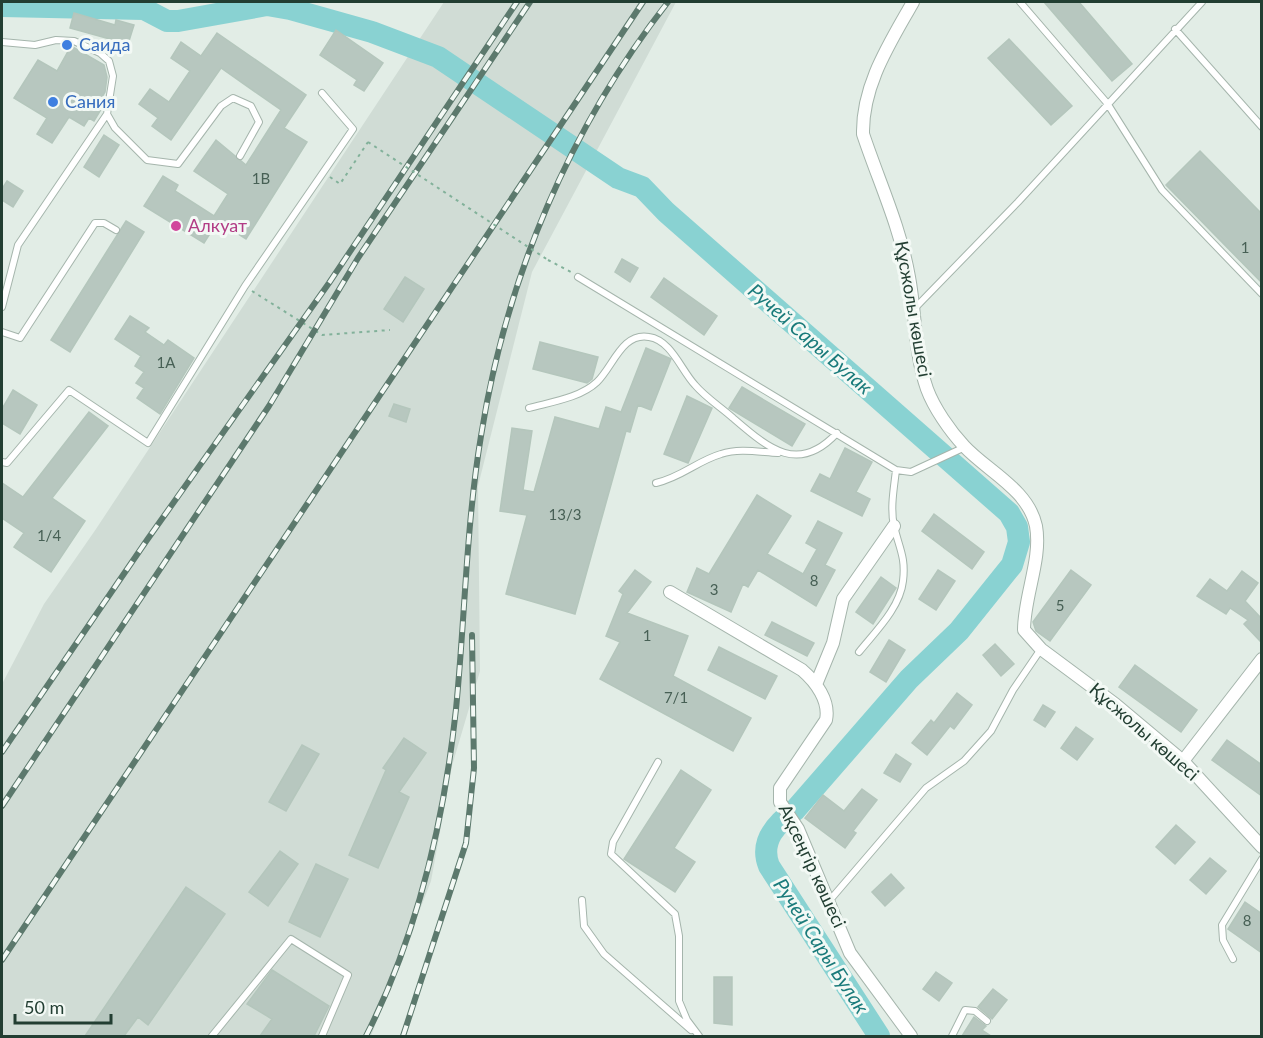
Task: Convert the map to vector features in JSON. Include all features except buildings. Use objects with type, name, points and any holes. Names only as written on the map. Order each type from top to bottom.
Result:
[{"type":"street","name":"Құсжолы көшесі","points":[[913,2],[874,74],[863,119],[863,134],[898,225],[914,309],[917,352],[928,391],[965,447],[1021,497],[1036,526],[1036,554],[1024,607],[1024,630],[1041,649],[1115,704],[1183,761],[1261,846]]},
{"type":"street","points":[[670,592],[802,670],[817,682],[833,644],[843,599],[894,526]]},
{"type":"street","points":[[1183,761],[1262,659]]},
{"type":"street","name":"Ақсеңгір көшесі","points":[[817,682],[826,710],[825,720],[780,789],[780,802],[798,829],[830,900],[850,953],[910,1036]]},
{"type":"lane","points":[[1020,2],[1107,103],[1162,190],[1262,294]]},
{"type":"lane","points":[[914,309],[1018,202],[1202,2]]},
{"type":"lane","points":[[1175,30],[1262,127]]},
{"type":"lane","points":[[2,42],[36,45],[57,40],[74,41],[100,53],[109,62],[113,76],[106,114],[18,245],[2,307]]},
{"type":"lane","points":[[2,462],[7,463],[69,390],[148,443],[245,286],[353,129],[322,93]]},
{"type":"lane","points":[[106,114],[115,128],[147,160],[178,164],[221,106],[233,98],[251,106],[259,122],[240,156]]},
{"type":"lane","points":[[2,332],[20,338],[95,223],[104,223],[117,230]]},
{"type":"lane","points":[[578,277],[896,470],[911,472],[965,447]]},
{"type":"lane","points":[[529,408],[584,392],[598,382],[628,341],[638,337],[649,337],[659,340],[695,386],[748,432],[782,453]]},
{"type":"lane","points":[[656,483],[673,479],[721,453],[734,451],[799,456],[811,453],[837,433]]},
{"type":"lane","points":[[859,652],[890,613],[903,583],[902,549],[894,526],[892,500],[896,470]]},
{"type":"lane","points":[[830,900],[926,788],[964,761],[991,730],[1013,690],[1041,649]]},
{"type":"lane","points":[[658,762],[613,842],[611,854],[675,914],[679,936],[679,1001],[681,1009],[699,1036]]},
{"type":"lane","points":[[1233,959],[1223,940],[1222,925],[1262,859]]},
{"type":"lane","points":[[582,900],[584,926],[604,954],[699,1036]]},
{"type":"lane","points":[[212,1036],[291,939],[348,975],[322,1036]]},
{"type":"lane","points":[[952,1036],[965,1011],[975,1011],[987,1021]]},
{"type":"path","points":[[323,172],[340,184],[368,142],[548,260],[578,277]]},
{"type":"path","points":[[245,286],[322,335],[390,330]]},
{"type":"shaded area","points":[[444,2],[676,2],[532,272],[478,486],[480,671],[452,766],[431,881],[371,1036],[2,1036],[2,684],[44,604],[96,529]]},
{"type":"waterway","name":"Ручей Сары Булак","points":[[2,6],[144,9],[167,21],[178,21],[267,5],[290,9],[372,32],[438,57],[618,178],[642,187],[666,212],[1009,513],[1017,527],[1019,542],[1012,565],[959,631],[909,679],[795,810],[776,827],[766,849],[769,866],[879,1036]]},
{"type":"railway","points":[[2,752],[147,540],[329,283],[517,2]]},
{"type":"railway","points":[[2,806],[269,406],[358,258],[530,2]]},
{"type":"railway","points":[[2,960],[643,2]]},
{"type":"railway","points":[[366,1036],[384,998],[414,918],[436,835],[456,709],[476,470],[492,377],[507,319],[525,262],[572,153],[601,100],[633,50],[668,2]]},
{"type":"railway","points":[[403,1036],[466,843],[474,768],[472,635]]},
{"type":"place","name":"Саида","points":[[67,45]]},
{"type":"place","name":"Сания","points":[[53,102]]},
{"type":"place","name":"Алкуат","points":[[176,226]]}]
